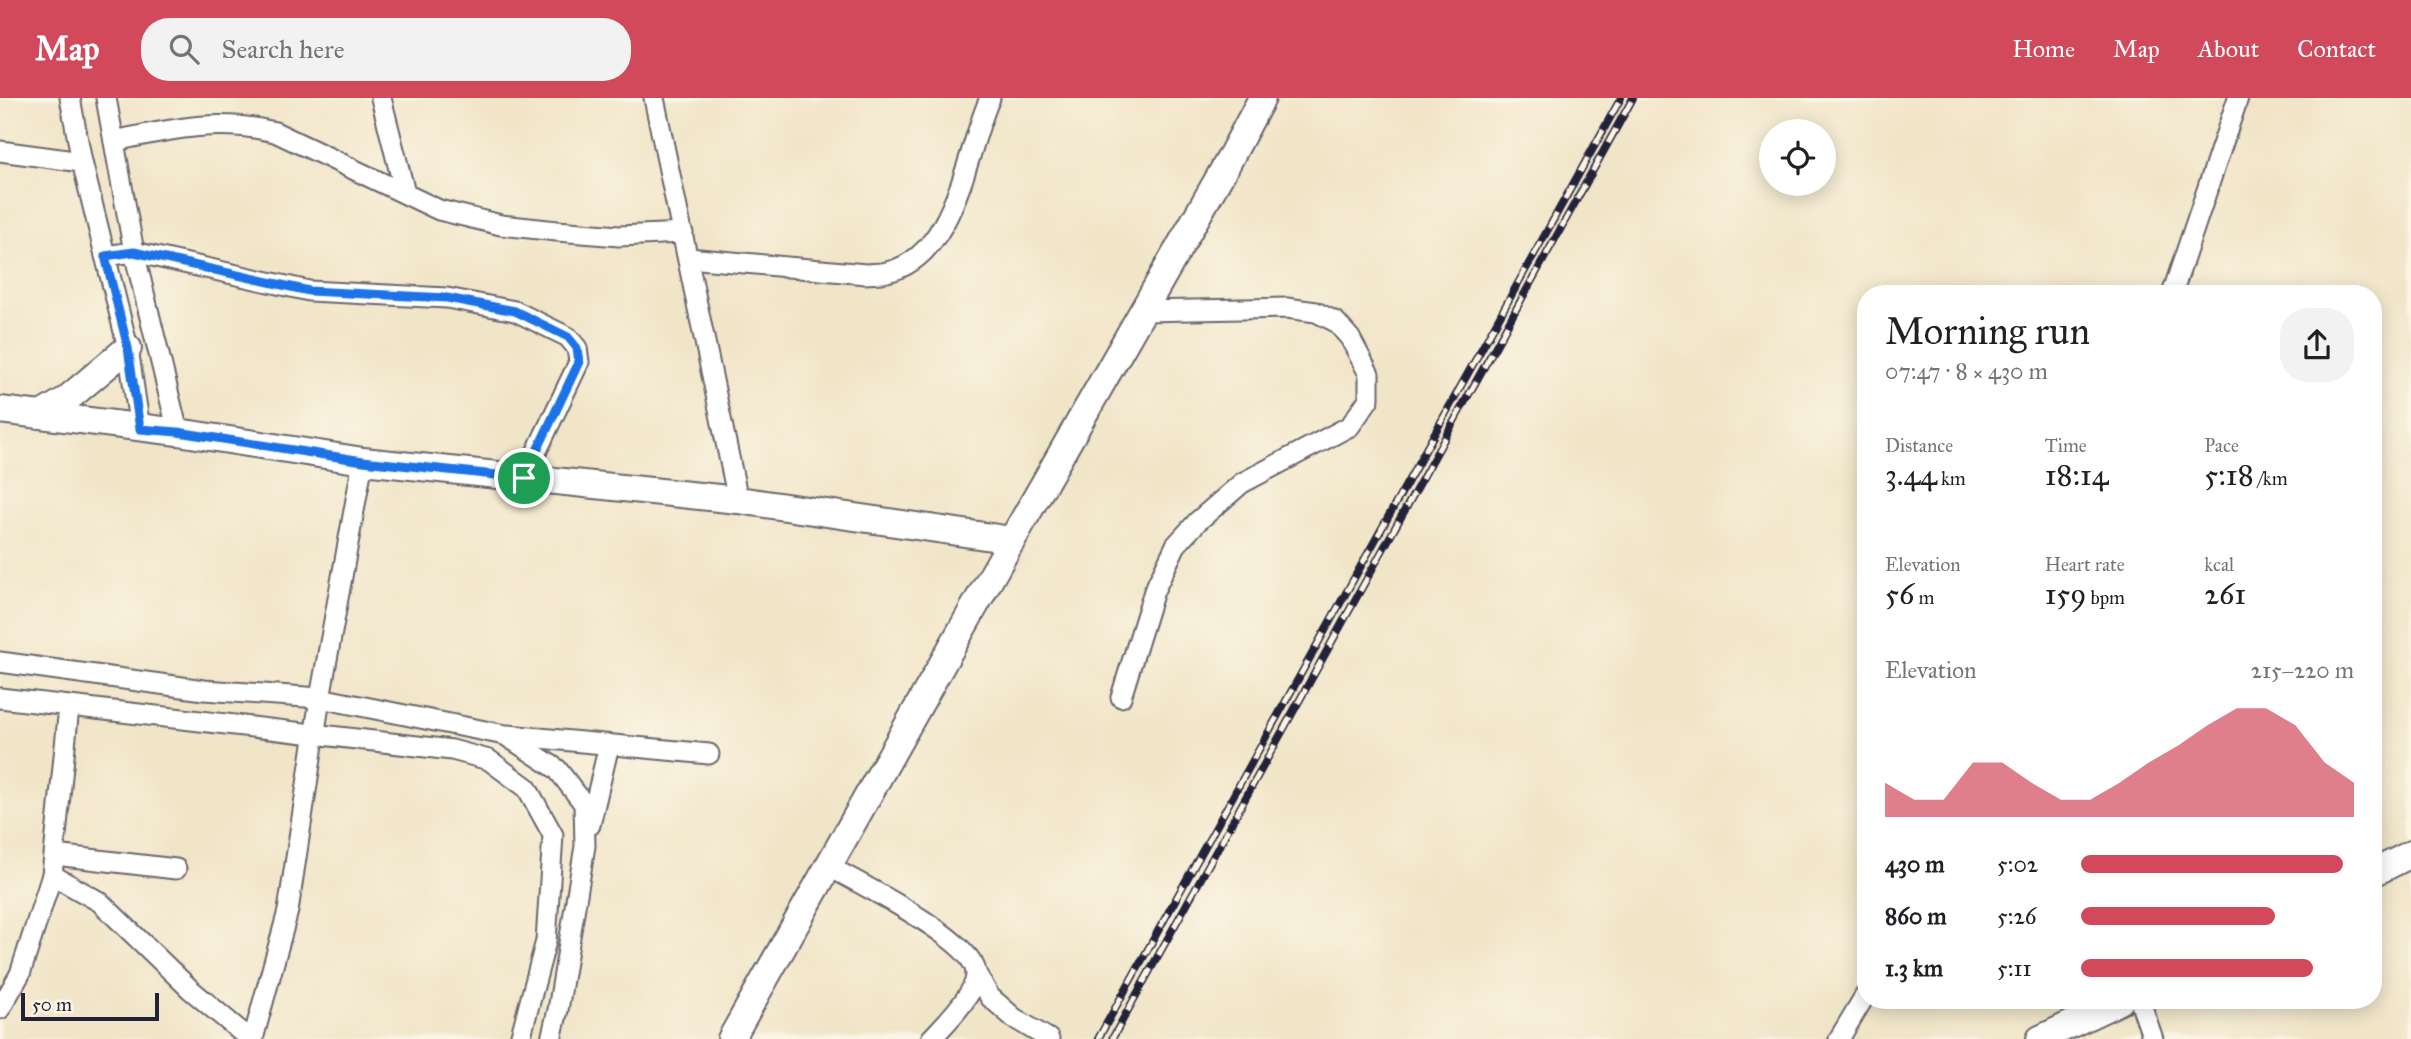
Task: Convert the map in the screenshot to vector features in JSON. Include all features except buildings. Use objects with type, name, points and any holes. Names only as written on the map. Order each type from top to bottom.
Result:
[{"type":"street","points":[[71,98],[82,162],[128,348],[140,429]]},
{"type":"street","points":[[106,98],[134,252],[178,432]]},
{"type":"street","points":[[381,98],[405,193]]},
{"type":"street","points":[[654,98],[738,500]]},
{"type":"street","points":[[688,258],[866,274],[888,272],[913,261],[935,237],[958,197],[990,98]]},
{"type":"street","points":[[731,1039],[1262,98]]},
{"type":"street","points":[[2175,285],[2238,98]]},
{"type":"street","points":[[114,141],[184,126],[250,126],[275,132],[439,210],[501,225],[619,236],[683,233]]},
{"type":"street","points":[[0,151],[82,162]]},
{"type":"street","points":[[105,256],[134,252],[309,291],[447,298],[493,306],[515,311],[568,337],[577,348],[579,362],[524,478]]},
{"type":"street","points":[[1121,697],[1154,591],[1176,545],[1198,521],[1242,483],[1350,426],[1368,399],[1369,374],[1350,338],[1336,322],[1316,312],[1287,308],[1143,311]]},
{"type":"street","points":[[41,415],[66,400],[128,348]]},
{"type":"street","points":[[0,410],[178,432],[363,461],[738,500],[1012,540]]},
{"type":"street","points":[[52,875],[100,902],[190,989],[253,1039],[288,911],[320,698],[363,461]]},
{"type":"street","points":[[0,662],[204,690],[320,698],[505,735],[709,754]]},
{"type":"street","points":[[0,698],[452,750],[489,760],[527,788],[553,835],[546,942],[520,1039]]},
{"type":"street","points":[[0,1009],[20,974],[52,875],[69,707]]},
{"type":"street","points":[[505,735],[557,769],[584,804],[585,846]]},
{"type":"street","points":[[551,1039],[585,846],[609,744]]},
{"type":"street","points":[[2382,868],[2411,853]]},
{"type":"street","points":[[55,855],[176,869]]},
{"type":"street","points":[[828,866],[939,930],[968,954],[990,997],[1014,1018],[1049,1039]]},
{"type":"street","points":[[546,942],[569,946]]},
{"type":"street","points":[[931,1039],[963,1002],[972,988],[976,973]]},
{"type":"street","points":[[1839,1039],[1857,1009]]},
{"type":"street","points":[[2040,1039],[2103,1009]]},
{"type":"street","points":[[2143,1009],[2153,1039]]},
{"type":"railway","points":[[1098,1039],[1621,98]]},
{"type":"railway","points":[[1112,1039],[1633,98]]},
{"type":"route","points":[[134,252],[309,291],[447,298],[515,311],[568,337],[577,348],[579,362],[524,478],[363,461],[178,432],[140,429],[128,348],[105,256],[134,252]]}]
